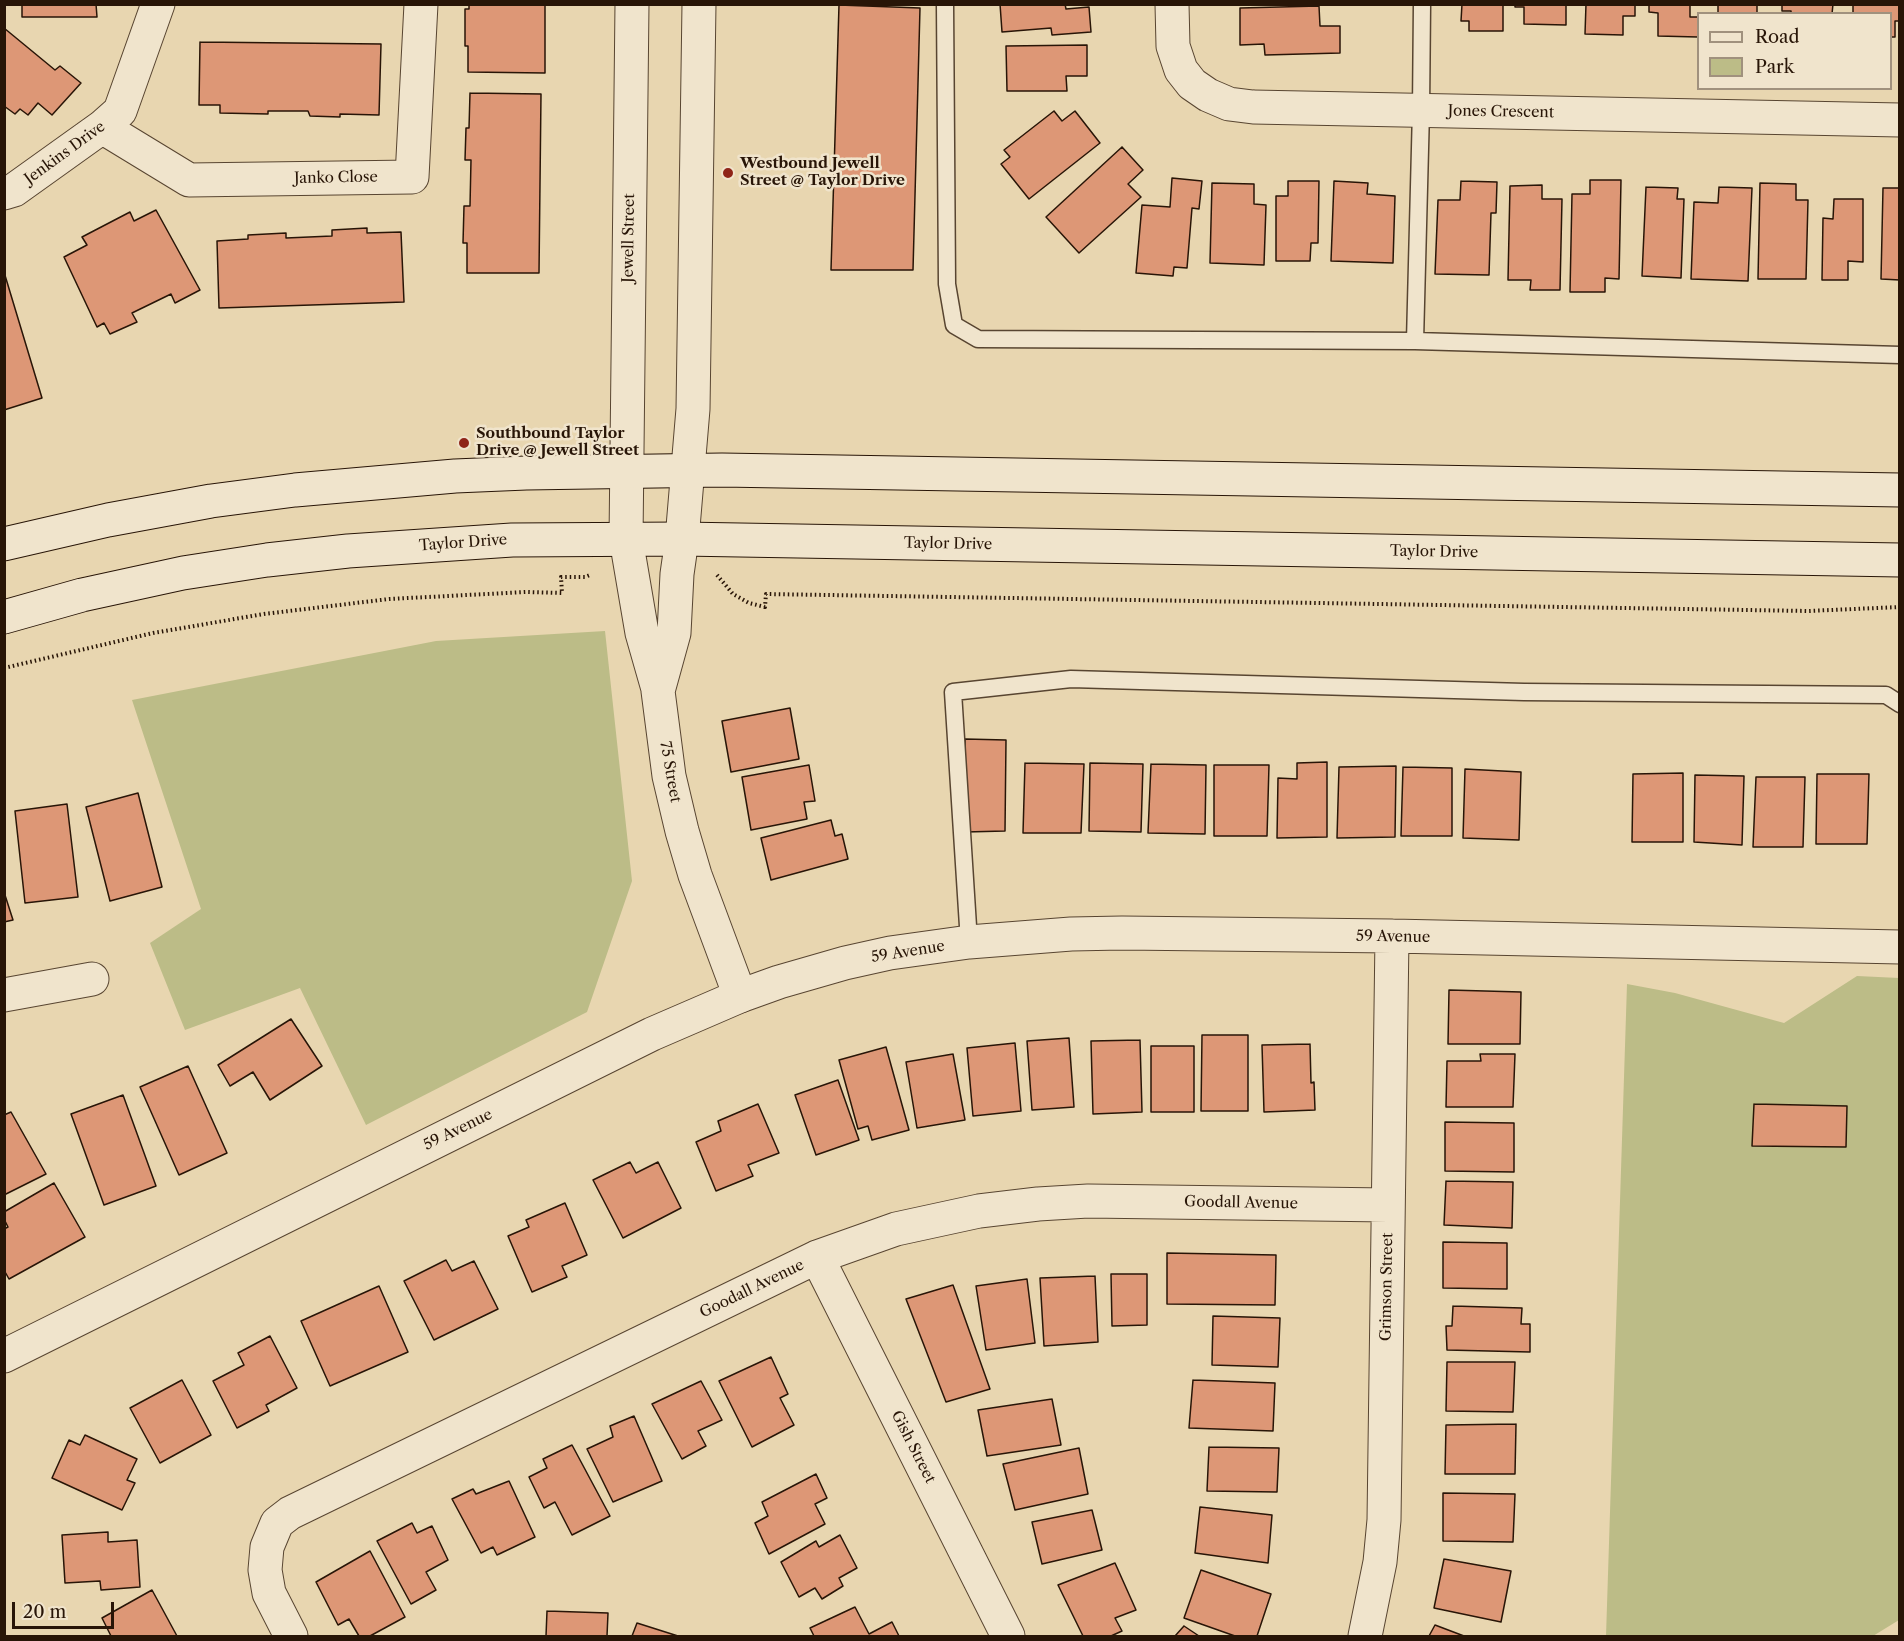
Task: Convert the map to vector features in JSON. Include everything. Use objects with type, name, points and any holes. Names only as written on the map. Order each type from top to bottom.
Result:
[{"type":"street","name":"Jenkins Drive","points":[[4,193],[14,190],[102,127],[120,111],[158,4]]},
{"type":"street","name":"Janko Close","points":[[102,127],[189,180],[412,177],[421,4]]},
{"type":"street","name":"Jewell Street","points":[[632,4],[626,539],[642,633],[658,691]]},
{"type":"street","points":[[687,470],[693,409],[699,4]]},
{"type":"street","name":"Jones Crescent","points":[[1172,4],[1173,46],[1181,70],[1192,84],[1208,95],[1229,104],[1253,107],[1899,120]]},
{"type":"street","points":[[4,544],[119,518],[211,501],[295,490],[455,476],[626,471],[687,470],[1899,490]]},
{"type":"street","name":"75 Street","points":[[687,470],[674,633],[658,691],[669,776],[682,831],[695,875],[740,996]]},
{"type":"street","name":"Taylor Drive","points":[[4,617],[82,596],[172,576],[267,560],[501,541],[682,539],[1899,560]]},
{"type":"street","name":"59 Avenue","points":[[4,1356],[652,1034],[740,996],[779,982],[890,953],[1033,936],[1122,933],[1392,936],[1899,947]]},
{"type":"street","name":"Grimson Street","points":[[1365,1636],[1380,1562],[1384,1520],[1392,936]]},
{"type":"street","points":[[4,995],[92,979]]},
{"type":"street","name":"Goodall Avenue","points":[[291,1636],[269,1593],[265,1569],[267,1547],[277,1523],[290,1513],[818,1257],[896,1229],[979,1211],[1038,1204],[1100,1201],[1388,1205]]},
{"type":"street","name":"Gish Street","points":[[818,1257],[1008,1636]]},
{"type":"lane","points":[[945,4],[947,284],[954,326],[978,339],[1415,341],[1899,355]]},
{"type":"lane","points":[[1415,341],[1422,4]]},
{"type":"lane","points":[[969,942],[953,692],[1071,679],[1524,692],[1886,694],[1899,704]]},
{"type":"path","points":[[4,668],[153,633],[264,614],[389,599],[526,592],[562,593],[561,577],[585,577],[594,573]]},
{"type":"path","points":[[719,575],[733,594],[750,603],[765,607],[766,594],[1808,611],[1899,607]]},
{"type":"green space","points":[[605,631],[632,881],[587,1012],[366,1125],[300,988],[185,1030],[150,943],[201,909],[132,700],[436,641]]},
{"type":"green space","points":[[1857,976],[1899,978],[1899,1620],[1873,1636],[1606,1636],[1627,984],[1675,993],[1784,1023]]},
{"type":"building","points":[[22,4],[96,4],[97,17],[22,17]]},
{"type":"building","points":[[469,4],[545,4],[545,73],[468,72],[465,9],[469,9]]},
{"type":"building","points":[[1000,4],[1065,4],[1066,9],[1089,7],[1091,32],[1052,35],[1051,28],[1002,32]]},
{"type":"building","points":[[1462,4],[1503,4],[1503,31],[1469,31],[1469,21],[1461,21]]},
{"type":"building","points":[[1515,4],[1566,4],[1566,25],[1524,24],[1524,7],[1515,7]]},
{"type":"building","points":[[1586,4],[1635,4],[1635,16],[1623,16],[1623,35],[1585,34]]},
{"type":"building","points":[[1649,4],[1690,4],[1690,17],[1697,17],[1697,37],[1658,36],[1658,13],[1649,12]]},
{"type":"building","points":[[1718,4],[1757,4],[1757,12],[1718,12]]},
{"type":"building","points":[[1782,4],[1833,4],[1832,12],[1782,11]]},
{"type":"building","points":[[1853,4],[1900,4],[1900,21],[1895,21],[1895,37],[1892,37],[1892,12],[1853,12]]},
{"type":"building","points":[[839,5],[920,8],[913,270],[831,270]]},
{"type":"building","points":[[1319,6],[1320,26],[1340,26],[1340,53],[1265,55],[1264,44],[1240,45],[1240,8]]},
{"type":"building","points":[[4,28],[55,70],[60,66],[81,83],[52,115],[38,103],[28,115],[20,109],[15,114],[4,106]]},
{"type":"building","points":[[200,42],[381,44],[379,115],[310,116],[308,111],[268,111],[268,114],[220,113],[220,105],[199,105]]},
{"type":"building","points":[[1087,45],[1087,76],[1066,76],[1067,91],[1007,91],[1006,46]]},
{"type":"building","points":[[470,93],[541,94],[539,273],[467,273],[467,243],[463,243],[464,206],[470,206],[471,160],[465,160]]},
{"type":"building","points":[[1054,111],[1062,121],[1075,111],[1100,143],[1029,199],[1001,164],[1010,157],[1004,150]]},
{"type":"building","points":[[1122,147],[1143,170],[1128,184],[1141,197],[1079,253],[1046,217]]},
{"type":"building","points":[[1172,178],[1202,181],[1199,209],[1192,208],[1187,268],[1174,267],[1173,276],[1136,273],[1142,205],[1170,207]]},
{"type":"building","points":[[1590,180],[1621,180],[1619,279],[1605,278],[1605,292],[1570,292],[1572,194],[1590,194]]},
{"type":"building","points":[[1288,181],[1319,181],[1318,243],[1311,243],[1310,261],[1276,261],[1276,196],[1288,196]]},
{"type":"building","points":[[1334,181],[1368,183],[1367,194],[1395,196],[1393,263],[1331,261]]},
{"type":"building","points":[[1461,181],[1497,182],[1496,213],[1491,213],[1489,275],[1435,274],[1438,200],[1460,200]]},
{"type":"building","points":[[1212,183],[1254,184],[1254,204],[1266,205],[1264,265],[1210,263]]},
{"type":"building","points":[[1760,183],[1796,184],[1796,200],[1808,200],[1806,279],[1758,279]]},
{"type":"building","points":[[1542,185],[1542,199],[1562,199],[1560,290],[1530,290],[1531,280],[1508,280],[1510,186]]},
{"type":"building","points":[[1646,187],[1678,188],[1677,199],[1684,199],[1681,278],[1642,276]]},
{"type":"building","points":[[1719,187],[1752,188],[1748,281],[1691,279],[1694,202],[1718,203]]},
{"type":"building","points":[[1883,188],[1900,188],[1900,280],[1881,279]]},
{"type":"building","points":[[1834,199],[1863,199],[1863,262],[1848,261],[1848,280],[1822,280],[1823,218],[1833,219]]},
{"type":"building","points":[[156,210],[200,290],[175,303],[171,294],[132,313],[137,322],[110,334],[104,323],[97,327],[64,257],[87,245],[82,237],[130,212],[134,221]]},
{"type":"building","points":[[367,228],[367,233],[401,232],[404,302],[219,308],[217,241],[248,239],[248,235],[286,233],[286,238],[332,236],[332,230]]},
{"type":"building","points":[[4,272],[42,398],[4,410]]},
{"type":"building","points":[[790,708],[799,759],[731,772],[722,721]]},
{"type":"building","points":[[965,739],[1006,740],[1005,831],[965,832]]},
{"type":"building","points":[[1327,762],[1327,837],[1277,838],[1278,778],[1297,779],[1297,763]]},
{"type":"building","points":[[1025,763],[1084,764],[1081,833],[1023,833]]},
{"type":"building","points":[[1090,763],[1143,764],[1141,832],[1089,831]]},
{"type":"building","points":[[1151,764],[1206,765],[1205,834],[1148,833]]},
{"type":"building","points":[[809,765],[815,801],[804,802],[807,819],[751,830],[742,777]]},
{"type":"building","points":[[1214,765],[1269,765],[1267,836],[1214,836]]},
{"type":"building","points":[[1396,766],[1395,837],[1337,838],[1339,767]]},
{"type":"building","points":[[1403,767],[1452,768],[1452,836],[1401,836]]},
{"type":"building","points":[[1465,769],[1521,772],[1519,840],[1463,838]]},
{"type":"building","points":[[1683,773],[1683,842],[1632,842],[1633,774]]},
{"type":"building","points":[[1817,774],[1869,774],[1867,844],[1816,844]]},
{"type":"building","points":[[1695,775],[1744,776],[1742,845],[1694,842]]},
{"type":"building","points":[[1756,777],[1805,777],[1803,847],[1753,847]]},
{"type":"building","points":[[138,793],[162,887],[110,901],[86,807]]},
{"type":"building","points":[[67,804],[78,897],[25,903],[15,811]]},
{"type":"building","points":[[831,820],[835,836],[842,834],[848,859],[771,880],[761,838]]},
{"type":"building","points":[[4,892],[13,920],[4,922]]},
{"type":"building","points":[[1449,990],[1521,992],[1520,1044],[1448,1044]]},
{"type":"building","points":[[291,1019],[322,1066],[270,1100],[253,1072],[230,1086],[218,1065]]},
{"type":"building","points":[[1202,1035],[1248,1035],[1248,1111],[1201,1111]]},
{"type":"building","points":[[1069,1038],[1074,1107],[1032,1110],[1027,1041]]},
{"type":"building","points":[[1140,1040],[1142,1112],[1093,1114],[1091,1041]]},
{"type":"building","points":[[1015,1043],[1021,1111],[973,1116],[967,1048]]},
{"type":"building","points":[[1310,1044],[1311,1083],[1314,1082],[1315,1110],[1264,1112],[1262,1045]]},
{"type":"building","points":[[1151,1046],[1194,1046],[1194,1112],[1151,1112]]},
{"type":"building","points":[[886,1047],[909,1130],[872,1140],[868,1126],[858,1129],[839,1060]]},
{"type":"building","points":[[953,1054],[965,1120],[917,1128],[906,1062]]},
{"type":"building","points":[[1480,1054],[1515,1054],[1513,1107],[1446,1107],[1447,1061],[1481,1061]]},
{"type":"building","points":[[188,1066],[227,1153],[179,1175],[140,1087]]},
{"type":"building","points":[[838,1080],[859,1140],[816,1155],[795,1095]]},
{"type":"building","points":[[123,1095],[156,1186],[104,1205],[71,1114]]},
{"type":"building","points":[[758,1104],[779,1153],[748,1165],[753,1176],[716,1191],[696,1142],[721,1131],[718,1121]]},
{"type":"building","points":[[1754,1104],[1847,1106],[1846,1147],[1752,1146]]},
{"type":"building","points":[[11,1112],[46,1174],[4,1195],[4,1115]]},
{"type":"building","points":[[1445,1122],[1514,1123],[1514,1172],[1445,1171]]},
{"type":"building","points":[[630,1162],[636,1173],[658,1162],[681,1208],[623,1238],[593,1180]]},
{"type":"building","points":[[1446,1181],[1513,1182],[1512,1228],[1444,1225]]},
{"type":"building","points":[[54,1183],[85,1237],[9,1279],[4,1270],[4,1229],[8,1227],[4,1219],[4,1212]]},
{"type":"building","points":[[565,1203],[587,1255],[562,1266],[567,1277],[532,1292],[508,1236],[529,1227],[526,1220]]},
{"type":"building","points":[[1443,1242],[1507,1243],[1507,1289],[1443,1288]]},
{"type":"building","points":[[1167,1253],[1276,1255],[1275,1305],[1167,1304]]},
{"type":"building","points":[[446,1260],[452,1271],[474,1261],[498,1309],[434,1340],[404,1281]]},
{"type":"building","points":[[1111,1274],[1147,1274],[1147,1325],[1112,1326]]},
{"type":"building","points":[[1095,1276],[1098,1342],[1044,1346],[1040,1278]]},
{"type":"building","points":[[1027,1279],[1035,1343],[986,1350],[976,1286]]},
{"type":"building","points":[[953,1285],[990,1389],[946,1402],[906,1299]]},
{"type":"building","points":[[379,1286],[408,1352],[330,1386],[301,1321]]},
{"type":"building","points":[[1453,1306],[1522,1308],[1521,1324],[1530,1324],[1530,1352],[1447,1350],[1446,1326],[1452,1326]]},
{"type":"building","points":[[1213,1316],[1280,1318],[1278,1367],[1212,1365]]},
{"type":"building","points":[[270,1336],[297,1388],[266,1405],[269,1411],[237,1428],[213,1381],[244,1365],[238,1353]]},
{"type":"building","points":[[771,1357],[788,1394],[780,1398],[794,1425],[752,1447],[719,1381]]},
{"type":"building","points":[[1447,1362],[1515,1362],[1513,1412],[1446,1411]]},
{"type":"building","points":[[182,1380],[211,1435],[160,1463],[130,1408]]},
{"type":"building","points":[[1193,1380],[1275,1383],[1273,1431],[1189,1428]]},
{"type":"building","points":[[701,1381],[722,1420],[698,1431],[706,1446],[682,1459],[652,1404]]},
{"type":"building","points":[[1052,1399],[1061,1445],[987,1456],[978,1410]]},
{"type":"building","points":[[634,1416],[662,1481],[613,1502],[587,1449],[613,1437],[610,1426]]},
{"type":"building","points":[[1516,1424],[1515,1474],[1445,1474],[1446,1425]]},
{"type":"building","points":[[85,1435],[137,1459],[127,1480],[135,1483],[122,1510],[52,1478],[69,1440],[80,1445]]},
{"type":"building","points":[[572,1445],[610,1516],[572,1535],[555,1502],[544,1508],[529,1477],[547,1468],[543,1459]]},
{"type":"building","points":[[1209,1447],[1279,1448],[1277,1492],[1207,1491]]},
{"type":"building","points":[[1079,1448],[1088,1494],[1015,1510],[1003,1464]]},
{"type":"building","points":[[816,1474],[827,1498],[815,1504],[825,1524],[769,1554],[755,1523],[768,1516],[762,1502]]},
{"type":"building","points":[[509,1481],[535,1537],[497,1555],[493,1547],[481,1553],[452,1499],[473,1489],[476,1494]]},
{"type":"building","points":[[1443,1493],[1515,1494],[1513,1542],[1443,1541]]},
{"type":"building","points":[[1200,1507],[1272,1515],[1268,1563],[1195,1553]]},
{"type":"building","points":[[1092,1510],[1102,1550],[1042,1564],[1032,1522]]},
{"type":"building","points":[[412,1523],[417,1533],[432,1526],[448,1560],[426,1572],[436,1590],[411,1604],[377,1541]]},
{"type":"building","points":[[108,1532],[108,1542],[137,1540],[140,1587],[101,1590],[100,1581],[65,1583],[62,1535]]},
{"type":"building","points":[[840,1535],[857,1568],[839,1578],[843,1586],[822,1599],[815,1588],[799,1597],[781,1562],[816,1541],[819,1547]]},
{"type":"building","points":[[370,1551],[405,1617],[370,1636],[359,1636],[349,1619],[338,1625],[316,1582]]},
{"type":"building","points":[[1444,1559],[1511,1571],[1501,1622],[1434,1608]]},
{"type":"building","points":[[1115,1563],[1136,1610],[1115,1618],[1122,1631],[1111,1636],[1083,1636],[1058,1585]]},
{"type":"building","points":[[1201,1570],[1271,1594],[1257,1636],[1235,1636],[1184,1618]]},
{"type":"building","points":[[152,1590],[177,1636],[111,1636],[102,1618]]},
{"type":"building","points":[[855,1607],[869,1634],[892,1622],[899,1636],[814,1636],[810,1628]]},
{"type":"building","points":[[547,1611],[608,1613],[607,1636],[546,1636]]},
{"type":"building","points":[[637,1623],[678,1636],[632,1636]]},
{"type":"building","points":[[1435,1625],[1464,1636],[1429,1636]]},
{"type":"building","points":[[1184,1626],[1199,1636],[1175,1636]]},
{"type":"place","name":"Westbound Jewell Street @ Taylor Drive","points":[[728,173]]},
{"type":"place","name":"Southbound Taylor Drive @ Jewell Street","points":[[464,443]]}]
